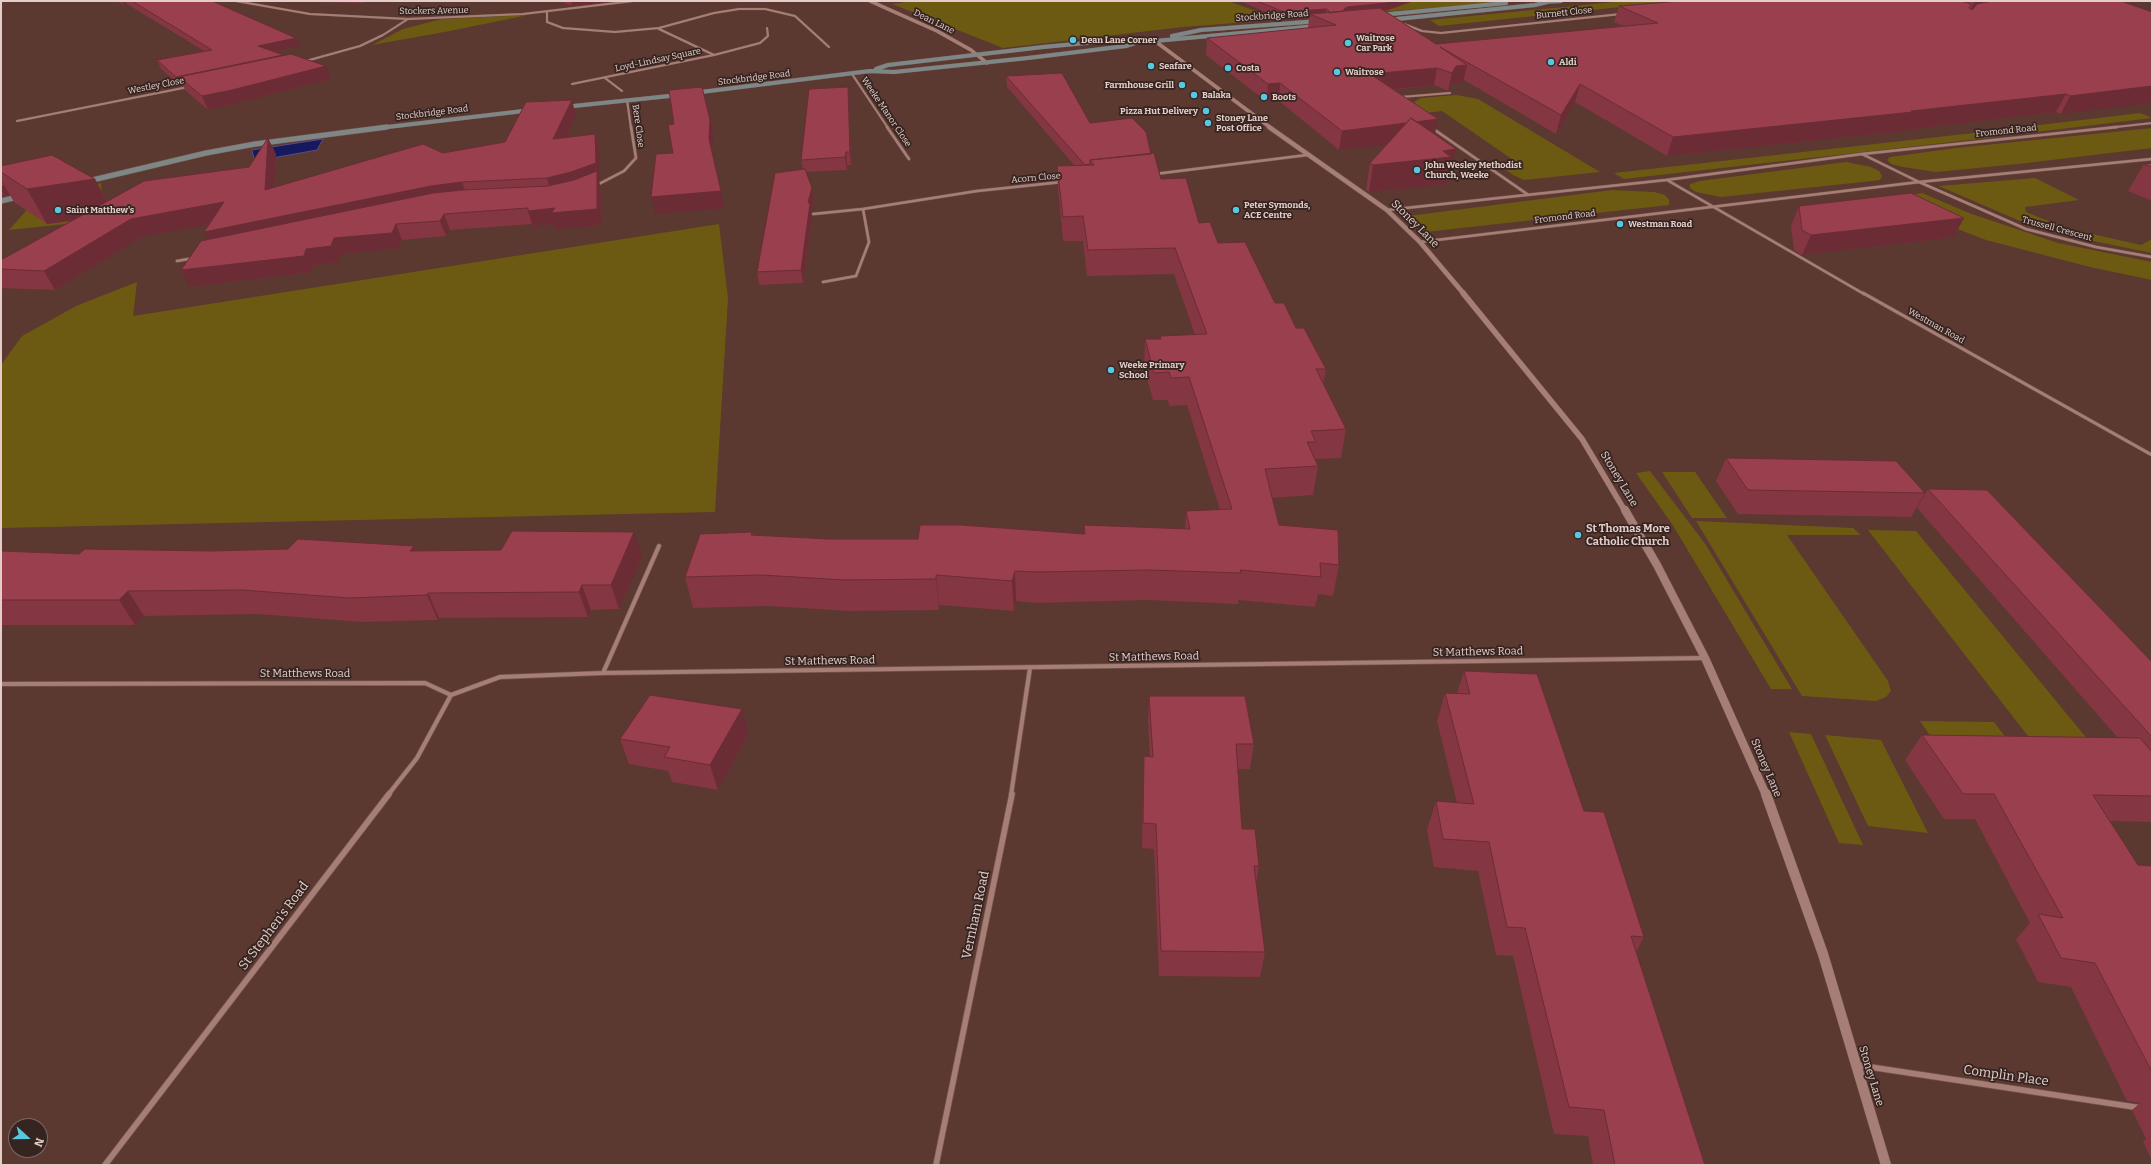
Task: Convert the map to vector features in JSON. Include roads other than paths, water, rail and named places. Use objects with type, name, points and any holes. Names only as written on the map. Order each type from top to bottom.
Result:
[{"type":"main road","points":[[1372,16],[1525,2],[1561,1]]},
{"type":"main road","points":[[1381,21],[1535,5],[1547,2]]},
{"type":"main road","name":"Stockbridge Road","points":[[1167,39],[1187,31],[1328,20]]},
{"type":"main road","name":"Stockbridge Road","points":[[559,107],[852,74],[870,71],[888,65],[976,54],[1118,40],[1155,41],[1322,26]]},
{"type":"main road","name":"Stockbridge Road","points":[[870,71],[894,72],[987,63],[1126,46],[1141,41]]},
{"type":"main road","name":"Stockbridge Road","points":[[79,183],[206,153],[255,144],[325,134],[537,110]]},
{"type":"main road","points":[[1,201],[24,195]]},
{"type":"street","name":"Stockers Avenue","points":[[236,1],[310,14],[408,19],[494,16],[547,12],[633,1]]},
{"type":"street","name":"Dean Lane","points":[[870,1],[937,31],[976,54],[987,63]]},
{"type":"street","points":[[547,12],[547,22],[563,28],[615,32],[659,28],[714,13],[739,9],[764,9],[783,12],[795,16],[829,47]]},
{"type":"street","name":"Burnett Close","points":[[1386,14],[1395,20],[1422,31],[1441,33],[1622,14]]},
{"type":"street","points":[[300,63],[360,46],[383,35],[408,19]]},
{"type":"street","name":"Loyd-Lindsay Square","points":[[659,28],[714,55]]},
{"type":"street","name":"Loyd-Lindsay Square","points":[[572,84],[714,55],[760,43],[768,36],[767,28]]},
{"type":"street","name":"Stoney Lane","points":[[1155,41],[1307,155],[1388,210],[1420,242],[1496,332],[1582,439],[1657,565],[1705,658],[1760,776],[1823,954],[1886,1165]]},
{"type":"street","name":"Weeke Manor Close","points":[[852,74],[909,159]]},
{"type":"street","name":"Loyd-Lindsay Square","points":[[605,78],[622,91]]},
{"type":"street","name":"Westley Close","points":[[17,121],[194,86]]},
{"type":"street","points":[[1396,98],[1450,93]]},
{"type":"street","name":"Bere Close","points":[[589,188],[624,171],[636,158],[627,100]]},
{"type":"street","name":"Fromond Road","points":[[1388,210],[1666,180],[1862,154],[2152,123]]},
{"type":"street","points":[[1426,124],[1527,194]]},
{"type":"street","points":[[1862,154],[1919,182]]},
{"type":"street","points":[[1153,175],[1307,155]]},
{"type":"street","name":"Fromond Road","points":[[1420,242],[1713,208],[1919,182],[2152,159]]},
{"type":"street","points":[[1666,180],[1713,208]]},
{"type":"street","name":"Acorn Close","points":[[814,214],[863,209],[977,191],[1065,182]]},
{"type":"street","name":"Trussell Crescent","points":[[1919,182],[2026,229],[2096,246],[2152,257]]},
{"type":"street","name":"Westman Road","points":[[1713,208],[2152,455]]},
{"type":"street","points":[[823,282],[856,276],[869,242],[863,209]]},
{"type":"street","points":[[177,261],[200,256]]},
{"type":"street","points":[[603,673],[659,546]]},
{"type":"street","name":"St Matthews Road","points":[[1,684],[425,683],[451,695],[500,677],[603,673],[1705,658]]},
{"type":"street","name":"Vernham Road","points":[[936,1165],[1012,792],[1030,668]]},
{"type":"street","name":"St Stephen's Road","points":[[105,1165],[417,758],[451,695]]},
{"type":"street","name":"Complin Place","points":[[1856,1065],[2152,1109]]},
{"type":"place","name":"Dean Lane Corner","points":[[1073,40]]},
{"type":"place","name":"Waitrose Car Park","points":[[1348,43]]},
{"type":"place","name":"Aldi","points":[[1551,62]]},
{"type":"place","name":"Seafare","points":[[1151,66]]},
{"type":"place","name":"Costa","points":[[1228,68]]},
{"type":"place","name":"Waitrose","points":[[1337,72]]},
{"type":"place","name":"Farmhouse Grill","points":[[1182,85]]},
{"type":"place","name":"Balaka","points":[[1194,95]]},
{"type":"place","name":"Boots","points":[[1264,97]]},
{"type":"place","name":"Pizza Hut Delivery","points":[[1206,111]]},
{"type":"place","name":"Stoney Lane Post Office","points":[[1208,123]]},
{"type":"place","name":"John Wesley Methodist Church, Weeke","points":[[1417,170]]},
{"type":"place","name":"Saint Matthew's","points":[[58,210]]},
{"type":"place","name":"Peter Symonds, ACE Centre","points":[[1236,210]]},
{"type":"place","name":"Westman Road","points":[[1620,224]]},
{"type":"place","name":"Weeke Primary School","points":[[1111,370]]},
{"type":"place","name":"St Thomas More Catholic Church","points":[[1578,535]]}]
